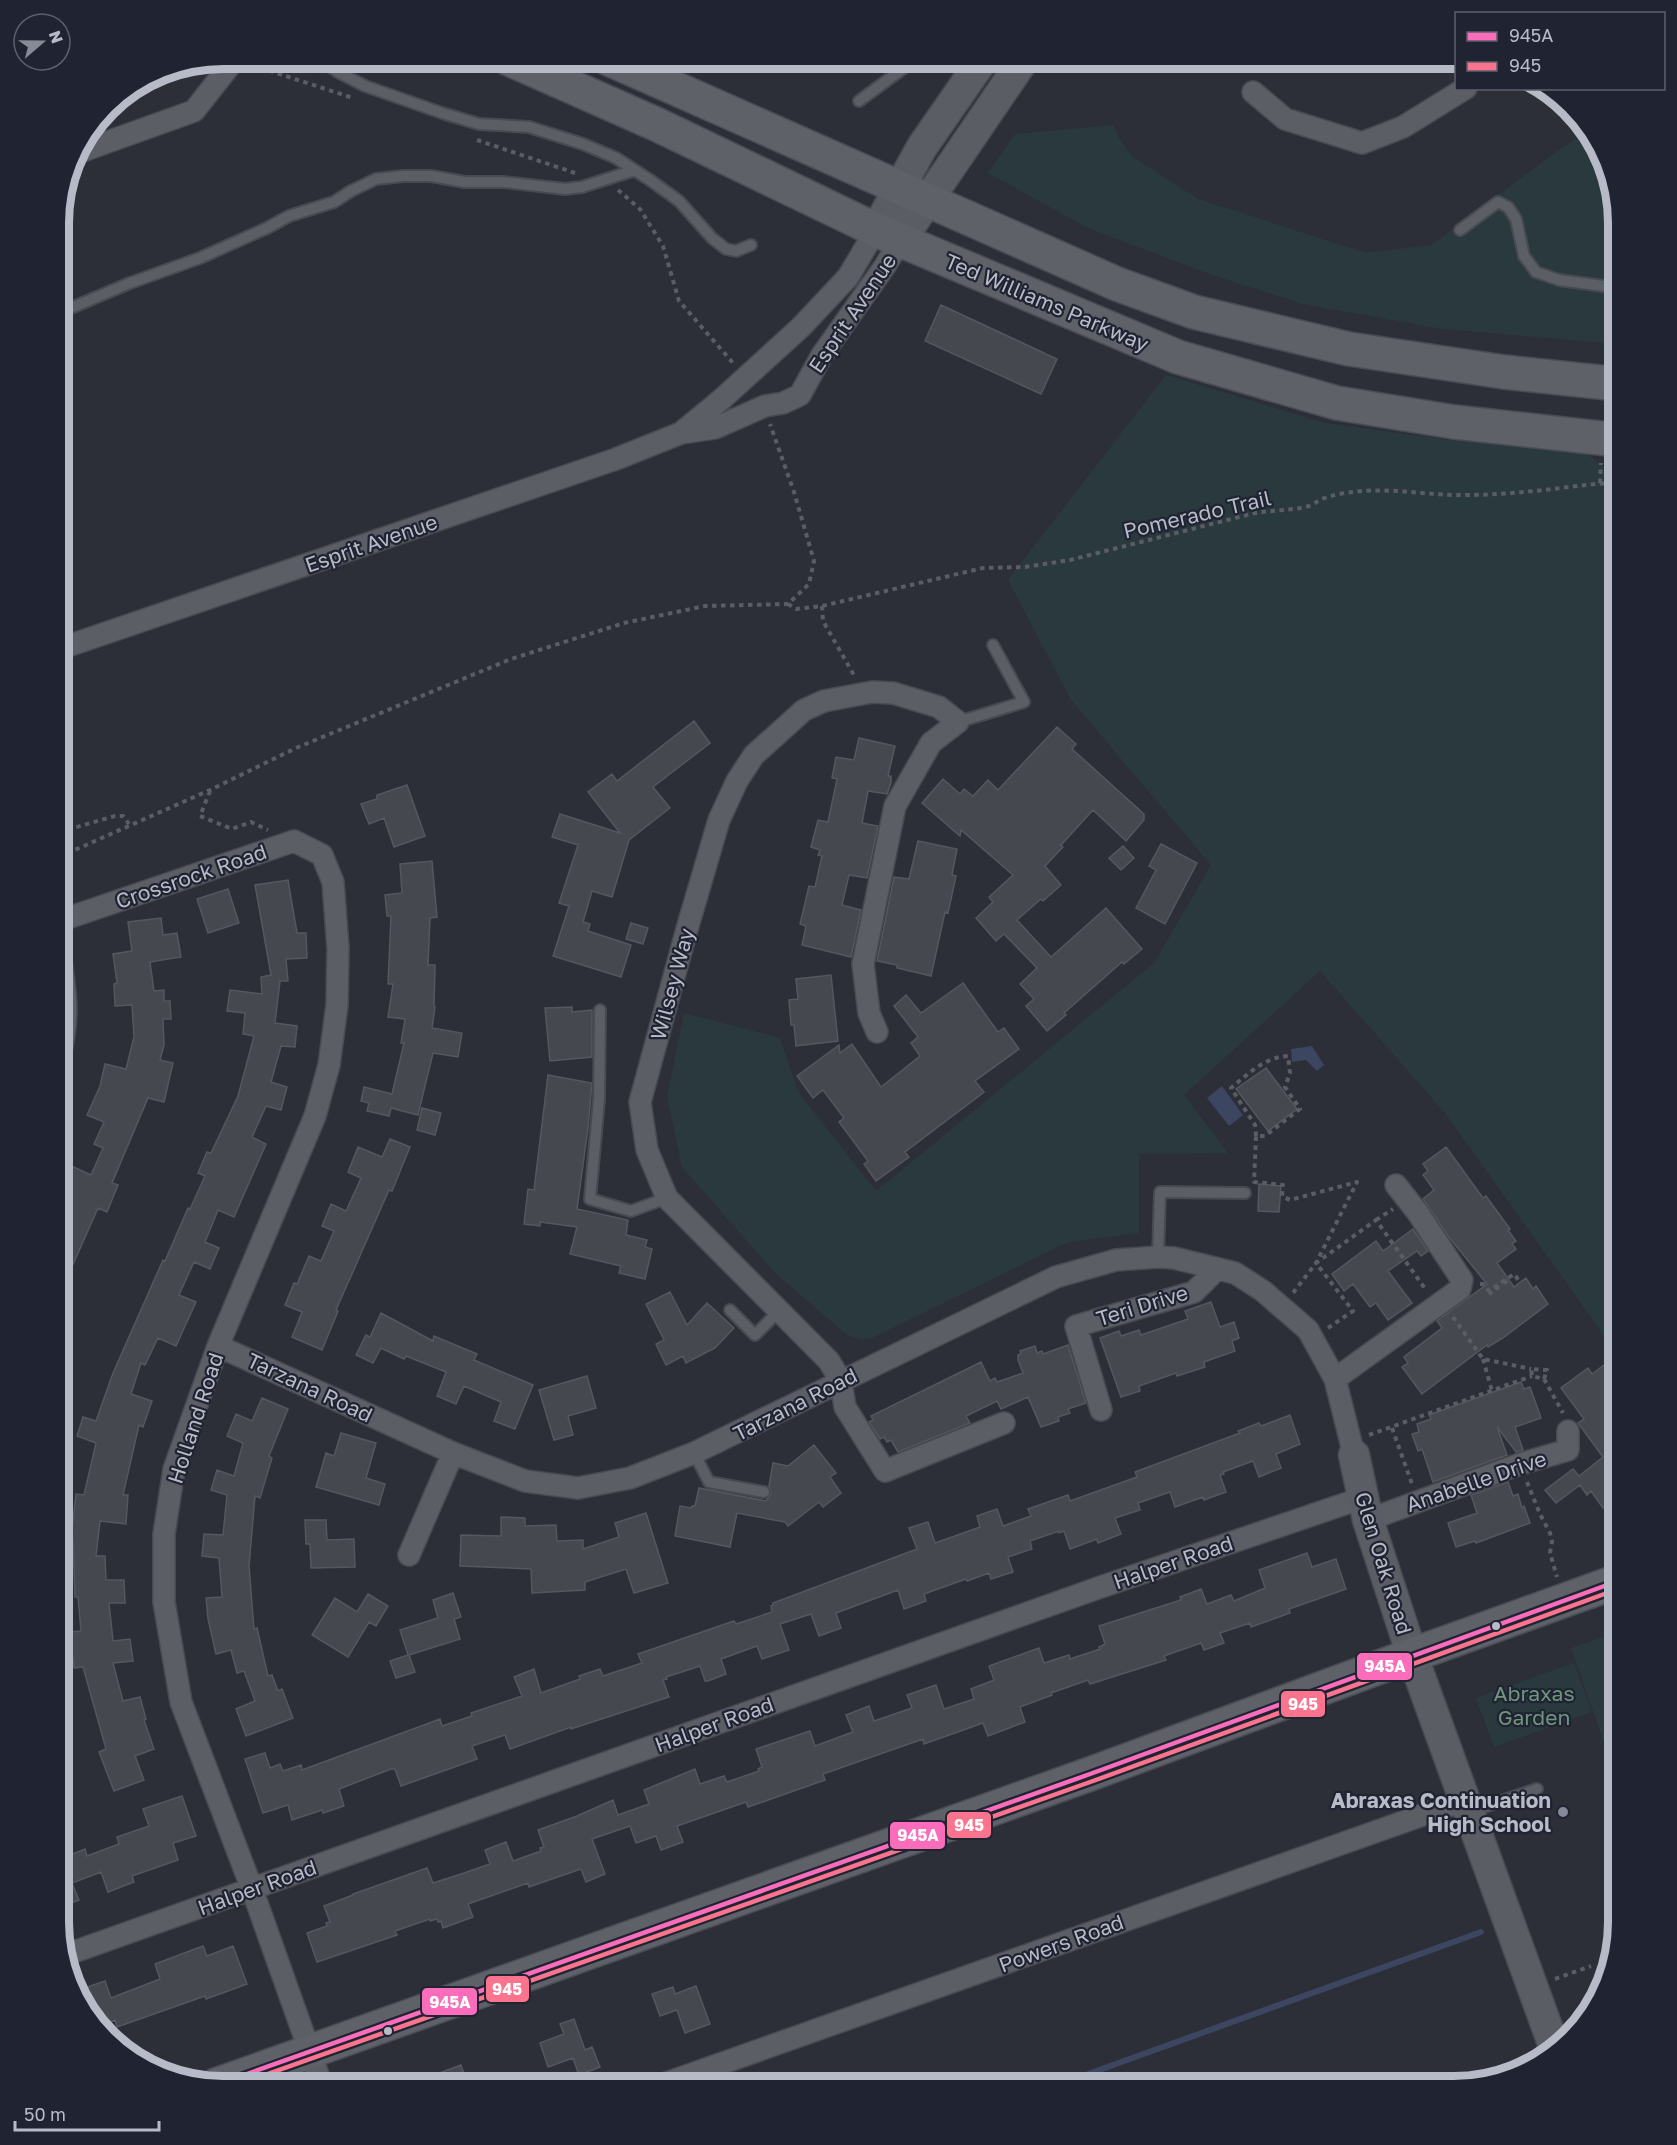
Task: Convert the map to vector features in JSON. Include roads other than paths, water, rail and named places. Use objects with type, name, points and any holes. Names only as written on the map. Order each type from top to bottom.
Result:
[{"type":"main road","name":"Ted Williams Parkway","points":[[532,69],[648,120],[888,235],[1178,357],[1337,403],[1454,422],[1608,439]]},
{"type":"main road","points":[[632,69],[1117,284],[1194,312],[1349,349],[1504,372],[1608,383]]},
{"type":"main road","points":[[241,2076],[1090,1774],[1608,1584]]},
{"type":"street","points":[[89,149],[194,111],[227,69]]},
{"type":"street","points":[[913,194],[922,147],[976,69]]},
{"type":"street","points":[[913,194],[1016,69]]},
{"type":"street","points":[[1253,92],[1285,119],[1362,142],[1403,128],[1463,90]]},
{"type":"street","name":"Esprit Avenue","points":[[681,433],[746,378],[801,327],[888,235],[913,194]]},
{"type":"street","name":"Esprit Avenue","points":[[69,647],[616,459],[681,433],[715,428],[765,406],[783,403],[800,395],[822,355],[885,266],[888,235]]},
{"type":"street","points":[[746,378],[765,406]]},
{"type":"street","name":"Wilsey Way","points":[[841,1381],[829,1360],[667,1198],[647,1150],[640,1102],[719,820],[737,781],[754,755],[804,710],[824,701],[872,692],[893,693],[939,707],[958,722]]},
{"type":"street","points":[[877,1032],[869,1013],[863,964],[895,806],[931,743],[958,722]]},
{"type":"street","name":"Crossrock Road","points":[[69,918],[294,841],[322,855]]},
{"type":"street","name":"Holland Road","points":[[317,2076],[252,1889],[181,1702],[164,1602],[164,1534],[174,1469],[219,1346],[315,1116],[329,1065],[337,1005],[338,948],[333,882],[322,855]]},
{"type":"street","points":[[1335,1379],[1460,1289],[1462,1280],[1418,1213],[1396,1185]]},
{"type":"street","name":"Tarzana Road","points":[[219,1346],[453,1453],[525,1481],[578,1488],[630,1478],[694,1453],[1056,1277],[1116,1260],[1174,1258],[1235,1273],[1263,1291],[1308,1330],[1335,1379]]},
{"type":"street","name":"Teri Drive","points":[[1101,1410],[1076,1326],[1194,1292],[1216,1269]]},
{"type":"street","name":"Glen Oak Road","points":[[1335,1379],[1365,1509],[1412,1655],[1552,2041]]},
{"type":"street","points":[[841,1381],[845,1407],[885,1471],[1004,1423]]},
{"type":"street","name":"Anabelle Drive","points":[[1365,1509],[1419,1501],[1520,1464],[1568,1450],[1568,1431]]},
{"type":"street","points":[[409,1555],[453,1453]]},
{"type":"street","name":"Halper Road","points":[[72,1953],[1098,1587],[1365,1509]]},
{"type":"street","name":"Powers Road","points":[[687,2076],[1467,1806]]},
{"type":"lane","points":[[334,69],[365,86],[442,113],[479,124],[529,127],[583,144],[616,158],[679,201],[712,238],[726,249],[736,252],[751,245]]},
{"type":"lane","points":[[859,101],[902,69]]},
{"type":"lane","points":[[69,309],[130,283],[200,258],[289,216],[334,202],[376,179],[431,176],[465,182],[503,182],[565,189],[582,187],[635,170]]},
{"type":"lane","points":[[1460,230],[1498,202],[1508,207],[1516,219],[1524,256],[1536,272],[1559,280],[1608,287]]},
{"type":"lane","points":[[958,722],[1024,702],[993,645]]},
{"type":"lane","points":[[600,1010],[599,1099],[590,1199],[631,1211],[667,1198]]},
{"type":"lane","points":[[1158,1257],[1160,1192],[1245,1193]]},
{"type":"lane","points":[[730,1310],[755,1335],[779,1311]]},
{"type":"lane","points":[[694,1453],[709,1482],[764,1492]]},
{"type":"lane","points":[[1467,1806],[1536,1789]]},
{"type":"water","points":[[1312,1046],[1324,1065],[1317,1071],[1306,1060],[1292,1062],[1291,1049]]},
{"type":"water","points":[[1222,1086],[1243,1115],[1229,1126],[1207,1098]]},
{"type":"waterway","points":[[1083,2076],[1481,1932]]},
{"type":"place","name":"Abraxas Continuation High School","points":[[1563,1812]]},
{"type":"park label","name":"Abraxas Garden","points":[[1534,1705]]}]
